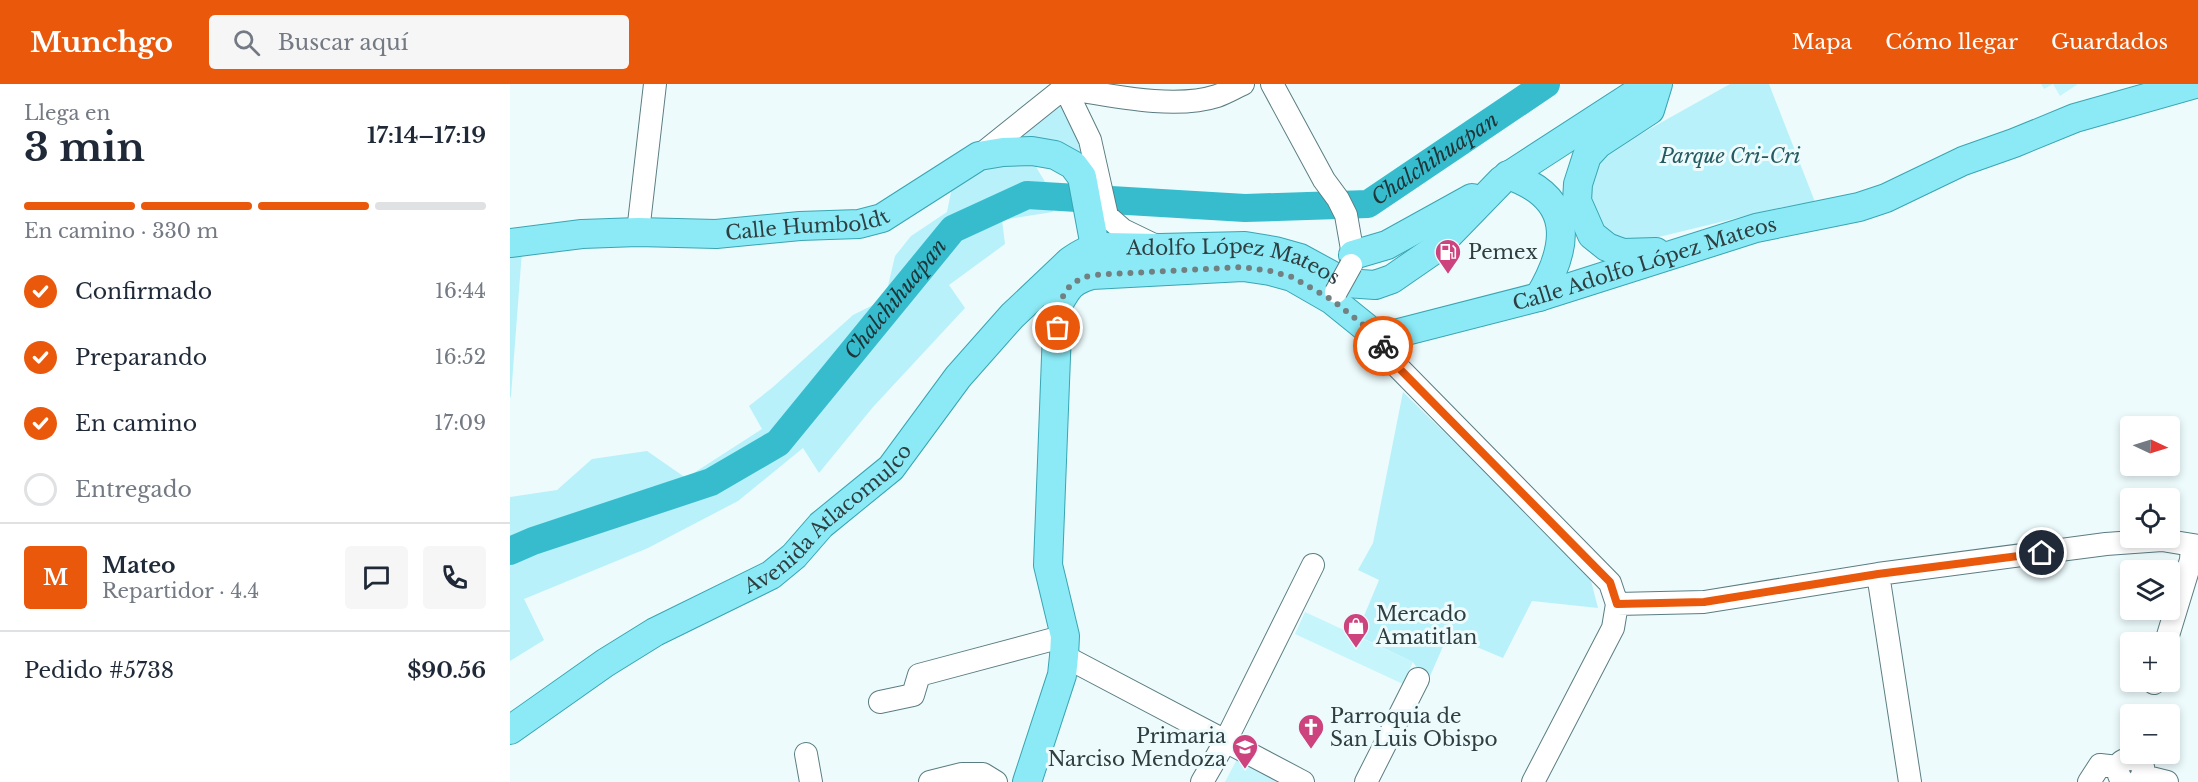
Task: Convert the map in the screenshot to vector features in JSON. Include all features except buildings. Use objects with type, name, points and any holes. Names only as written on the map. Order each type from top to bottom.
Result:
[{"type":"main road","points":[[1352,254],[1387,245],[1505,178],[1650,84]]},
{"type":"main road","points":[[1658,84],[1650,110],[1598,144],[1587,156],[1578,184],[1577,201],[1592,235],[1607,247],[1623,253],[1680,252]]},
{"type":"main road","name":"Calle Adolfo López Mateos","points":[[1379,338],[1539,297],[1756,228],[1859,207],[1886,198],[1963,161],[2075,118],[2195,84]]},
{"type":"main road","points":[[979,156],[1004,152],[1055,155],[1090,176],[1094,253],[1080,278],[1068,286],[1058,305],[1048,565],[1064,646],[1062,675],[1027,782]]},
{"type":"main road","points":[[1543,153],[1587,156]]},
{"type":"main road","name":"Calle Humboldt","points":[[510,243],[582,234],[638,232],[716,234],[800,226],[859,224],[882,218],[979,156]]},
{"type":"main road","points":[[1505,178],[1529,182],[1544,195],[1553,208],[1560,227],[1562,244],[1558,260],[1539,297]]},
{"type":"main road","name":"Adolfo López Mateos","points":[[1094,253],[1160,248],[1245,246],[1300,258],[1346,283],[1375,285],[1392,279],[1434,250],[1505,178]]},
{"type":"main road","points":[[1094,253],[1243,267],[1292,277],[1334,296],[1379,338]]},
{"type":"main road","name":"Avenida Atlacomulco","points":[[510,730],[605,663],[655,632],[771,575],[786,563],[821,525],[891,468],[958,377],[1012,316],[1070,261],[1094,253]]},
{"type":"street","points":[[638,232],[655,84]]},
{"type":"street","points":[[1064,86],[1170,102],[1191,102],[1218,96],[1243,84]]},
{"type":"street","points":[[1272,84],[1324,180],[1346,215],[1352,254],[1334,296]]},
{"type":"street","points":[[1064,86],[1090,140],[1090,176],[1107,216],[1123,230],[1160,248]]},
{"type":"street","name":"Calle Humboldt","points":[[979,156],[1064,86]]},
{"type":"street","points":[[1379,338],[1387,356],[1610,582],[1617,604],[1613,628],[1533,782]]},
{"type":"street","points":[[1617,604],[1704,602],[1878,574],[2106,544],[2162,540],[2195,545],[2169,632]]},
{"type":"street","points":[[1202,782],[1225,742],[1313,565]]},
{"type":"street","points":[[1878,574],[1910,782]]},
{"type":"street","points":[[880,702],[914,695],[919,675],[1064,646],[1225,742],[1303,782]]},
{"type":"street","points":[[1366,782],[1418,679]]},
{"type":"street","points":[[806,754],[812,782]]},
{"type":"street","points":[[2089,782],[2100,765],[2131,777],[2167,782]]},
{"type":"street","points":[[930,782],[962,774],[983,774],[996,782]]},
{"type":"shaded area","points":[[2041,84],[2053,84],[2044,89]]},
{"type":"shaded area","points":[[2053,84],[2078,84],[2060,96]]},
{"type":"shaded area","name":"Mercado Amatitlan","points":[[1305,612],[1413,662],[1403,684],[1295,634]]},
{"type":"shaded area","name":"Primaria Narciso Mendoza","points":[[1237,759],[1281,782],[1225,782]]},
{"type":"green space","name":"Parque Cri-Cri","points":[[1730,84],[1769,84],[1815,202],[1774,209],[1634,243],[1616,239],[1599,220],[1592,202],[1594,174],[1603,155]]},
{"type":"green space","points":[[1059,106],[1066,109],[1086,160],[1012,139]]},
{"type":"green space","points":[[1008,162],[1033,162],[1050,190],[1053,212],[1002,220],[1005,244],[949,285],[965,308],[873,407],[819,473],[803,448],[738,501],[648,548],[524,599],[544,640],[510,661],[510,497],[557,490],[592,459],[647,451],[686,478],[762,429],[749,406],[853,315],[885,299],[895,256],[911,236],[947,212],[952,187],[984,170]]},
{"type":"green space","points":[[522,251],[511,396],[510,398],[510,252]]},
{"type":"green space","points":[[1403,392],[1589,573],[1598,608],[1532,601],[1503,658],[1448,635],[1427,683],[1413,662],[1356,635],[1379,580],[1358,570],[1373,543]]},
{"type":"waterway","name":"Chalchihuapan","points":[[510,551],[533,541],[711,482],[778,443],[953,229],[1027,195],[1245,208],[1368,204],[1546,84]]},
{"type":"way so far","points":[[1058,328],[1058,305],[1068,286],[1080,278],[1092,275],[1243,267],[1292,277],[1343,308],[1379,338],[1383,346]]},
{"type":"place","name":"Pemex","points":[[1448,275]]},
{"type":"place","name":"Mercado Amatitlan","points":[[1356,649]]},
{"type":"place","name":"Parroquia de San Luis Obispo","points":[[1311,750]]},
{"type":"place","name":"Primaria Narciso Mendoza","points":[[1245,770]]},
{"type":"route","points":[[1383,346],[1387,356],[1610,582],[1617,604],[1704,602],[1878,574],[2042,553]]}]
